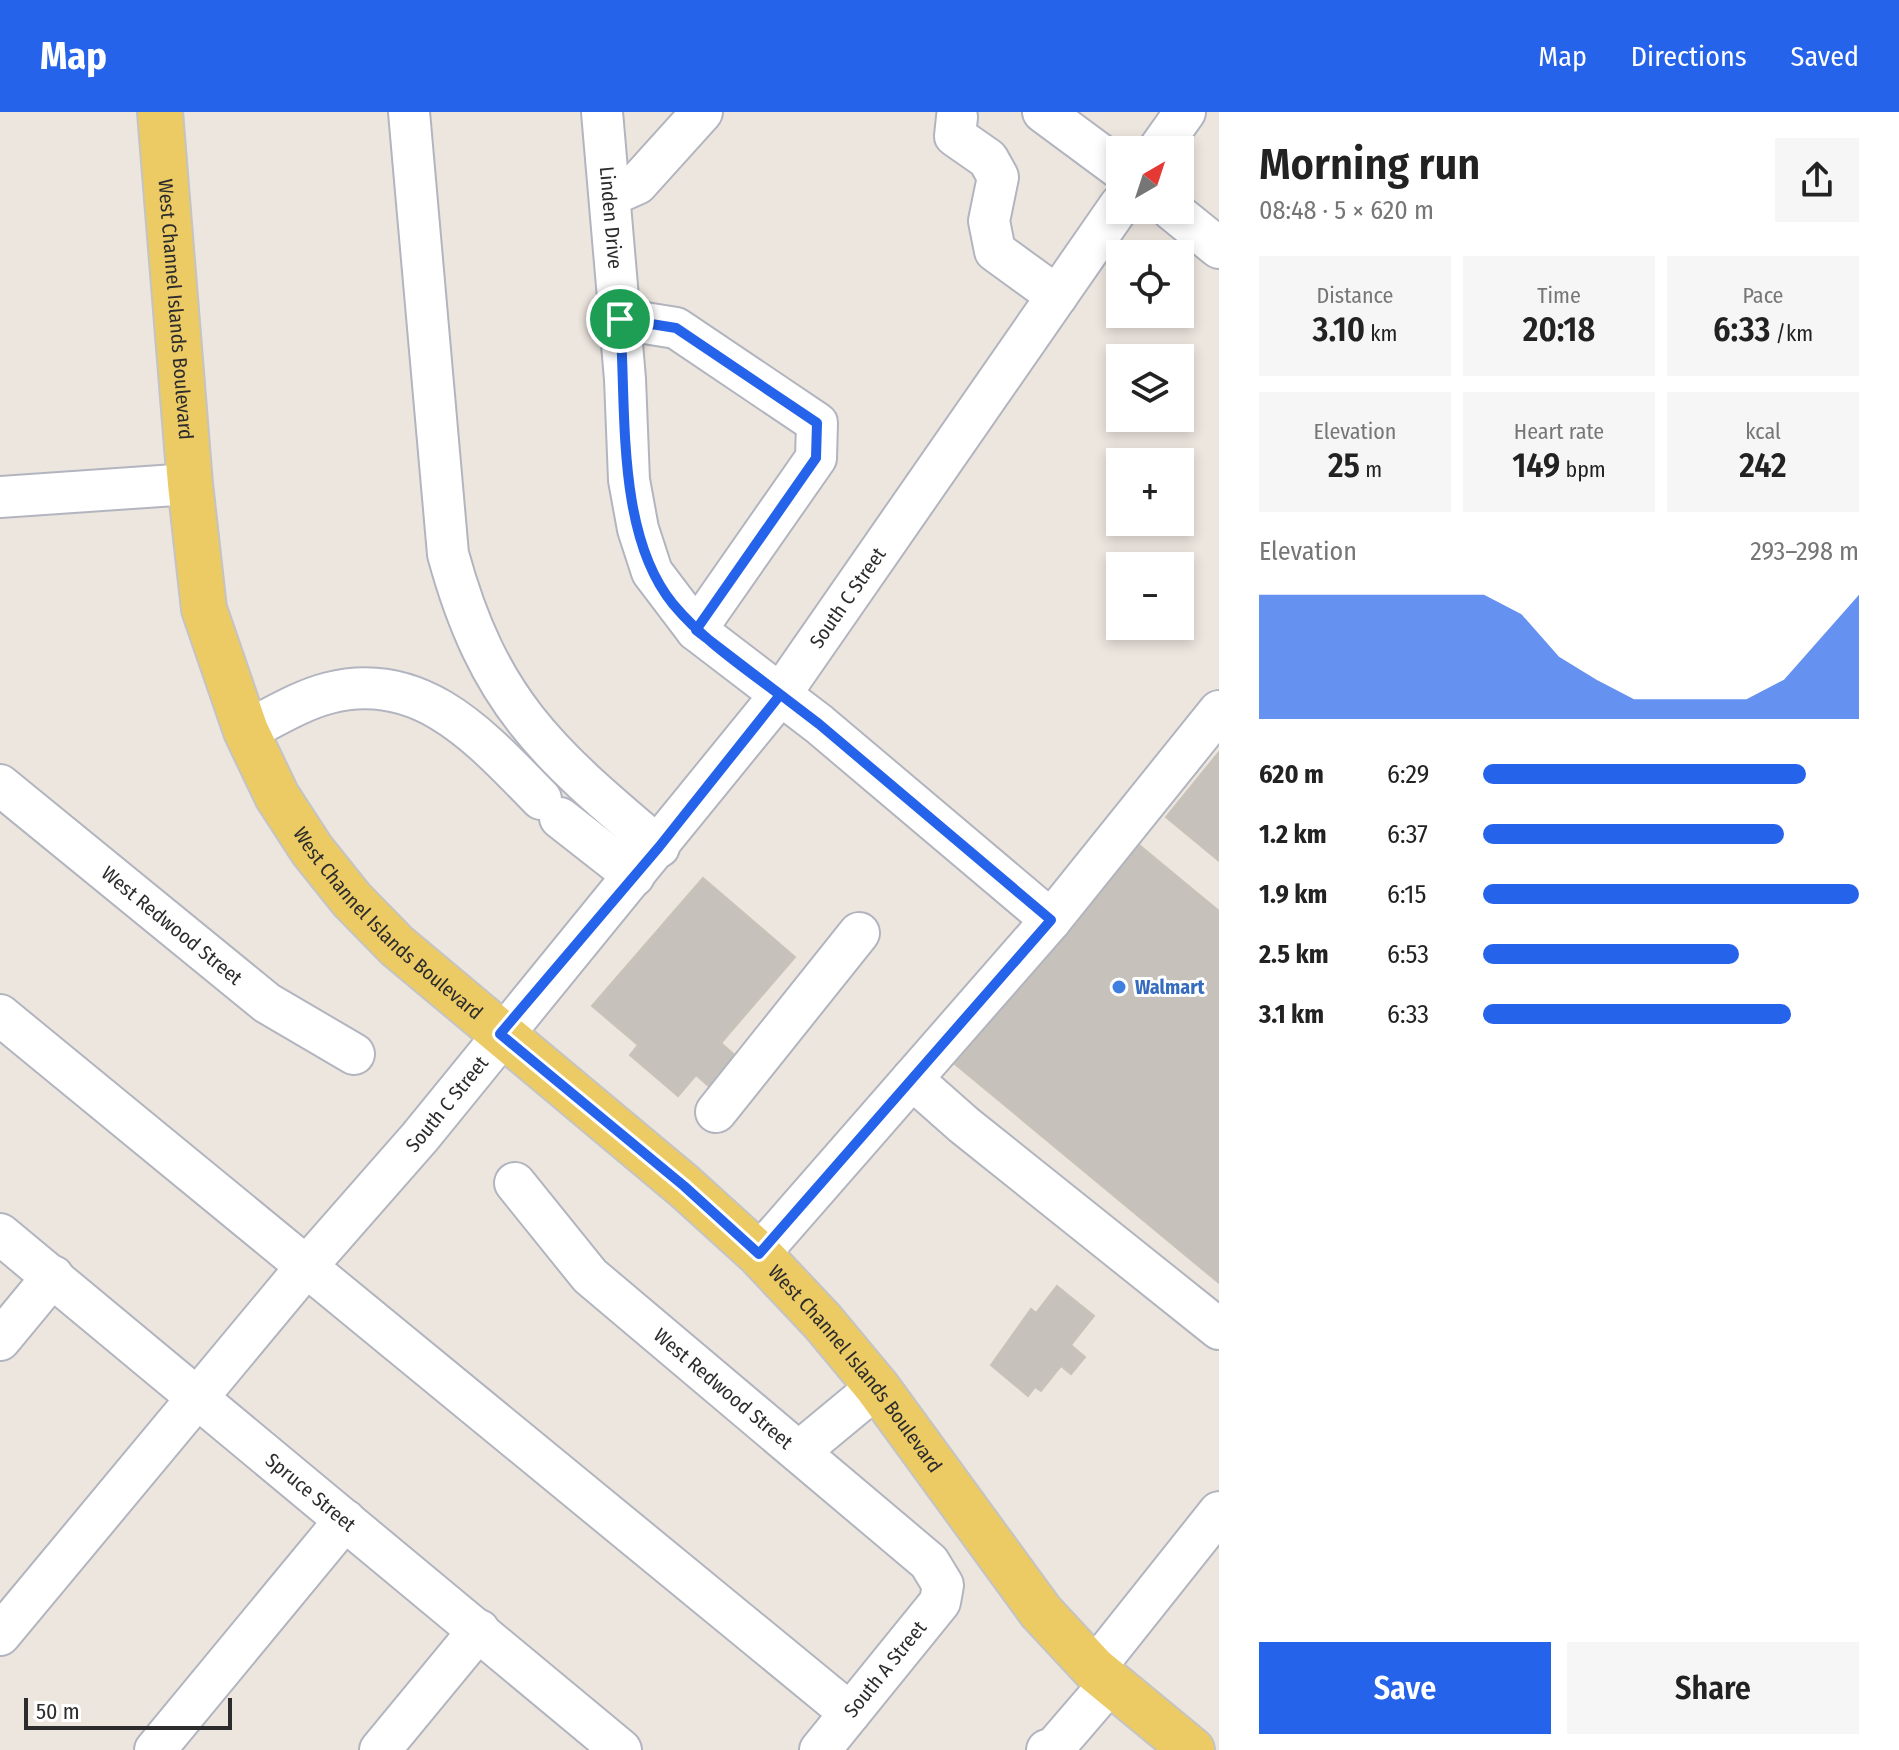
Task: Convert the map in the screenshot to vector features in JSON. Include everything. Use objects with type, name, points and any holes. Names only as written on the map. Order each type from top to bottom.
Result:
[{"type":"main road","name":"West Channel Islands Boulevard","points":[[160,112],[190,484],[204,609],[246,731],[277,796],[312,850],[352,900],[397,946],[684,1186],[759,1254],[823,1322],[877,1387],[1041,1612],[1102,1676],[1192,1750]]},
{"type":"street","points":[[409,112],[448,554],[462,604],[503,690],[532,731],[647,861]]},
{"type":"street","name":"Linden Drive","points":[[602,112],[620,319],[629,480],[638,529],[652,572],[696,630],[780,695],[1051,920]]},
{"type":"street","points":[[610,196],[637,184],[702,112]]},
{"type":"street","points":[[1043,112],[1106,159]]},
{"type":"street","points":[[1168,136],[1185,112]]},
{"type":"street","points":[[956,114],[955,136],[988,159],[998,177],[989,221],[995,251],[1057,296]]},
{"type":"street","name":"South C Street","points":[[0,1635],[306,1267],[420,1137],[500,1034],[647,861],[780,695],[1107,224]]},
{"type":"street","points":[[1189,224],[1219,248]]},
{"type":"street","points":[[620,319],[676,328],[817,423],[816,458],[696,630]]},
{"type":"street","points":[[0,497],[190,484]]},
{"type":"street","points":[[246,731],[327,693],[371,686],[422,700],[473,729],[550,808],[647,861]]},
{"type":"street","points":[[759,1254],[1051,920],[1219,711]]},
{"type":"street","name":"West Redwood Street","points":[[0,785],[267,1003],[354,1054]]},
{"type":"street","points":[[716,1112],[859,933]]},
{"type":"street","points":[[0,1015],[850,1713]]},
{"type":"street","points":[[912,1079],[964,1125],[1219,1329]]},
{"type":"street","name":"West Redwood Street","points":[[515,1183],[590,1276],[801,1450],[929,1562],[943,1585]]},
{"type":"street","name":"Spruce Street","points":[[0,1234],[479,1630],[611,1747]]},
{"type":"street","points":[[0,1340],[53,1276]]},
{"type":"street","points":[[801,1450],[877,1387]]},
{"type":"street","points":[[1047,1750],[1054,1748],[1219,1512]]},
{"type":"street","points":[[155,1750],[345,1520]]},
{"type":"street","name":"South A Street","points":[[820,1750],[940,1602],[943,1585]]},
{"type":"street","points":[[380,1750],[479,1630]]},
{"type":"building","points":[[1219,752],[1219,861],[1166,817]]},
{"type":"building","name":"Walmart","points":[[1138,844],[1219,911],[1219,1283],[955,1064]]},
{"type":"building","points":[[703,878],[795,957],[721,1043],[738,1058],[712,1089],[696,1075],[678,1096],[630,1055],[638,1045],[592,1006]]},
{"type":"building","points":[[1057,1286],[1094,1316],[1071,1345],[1085,1357],[1071,1374],[1061,1366],[1041,1391],[1035,1387],[1028,1396],[991,1365],[1031,1309],[1036,1313]]},
{"type":"place","name":"Walmart","points":[[1119,987]]},
{"type":"route","points":[[620,319],[629,480],[638,529],[652,572],[696,630],[780,695],[659,847],[500,1034],[684,1186],[759,1254],[1051,920],[819,724],[696,630],[816,458],[817,423],[676,328],[620,319]]}]
